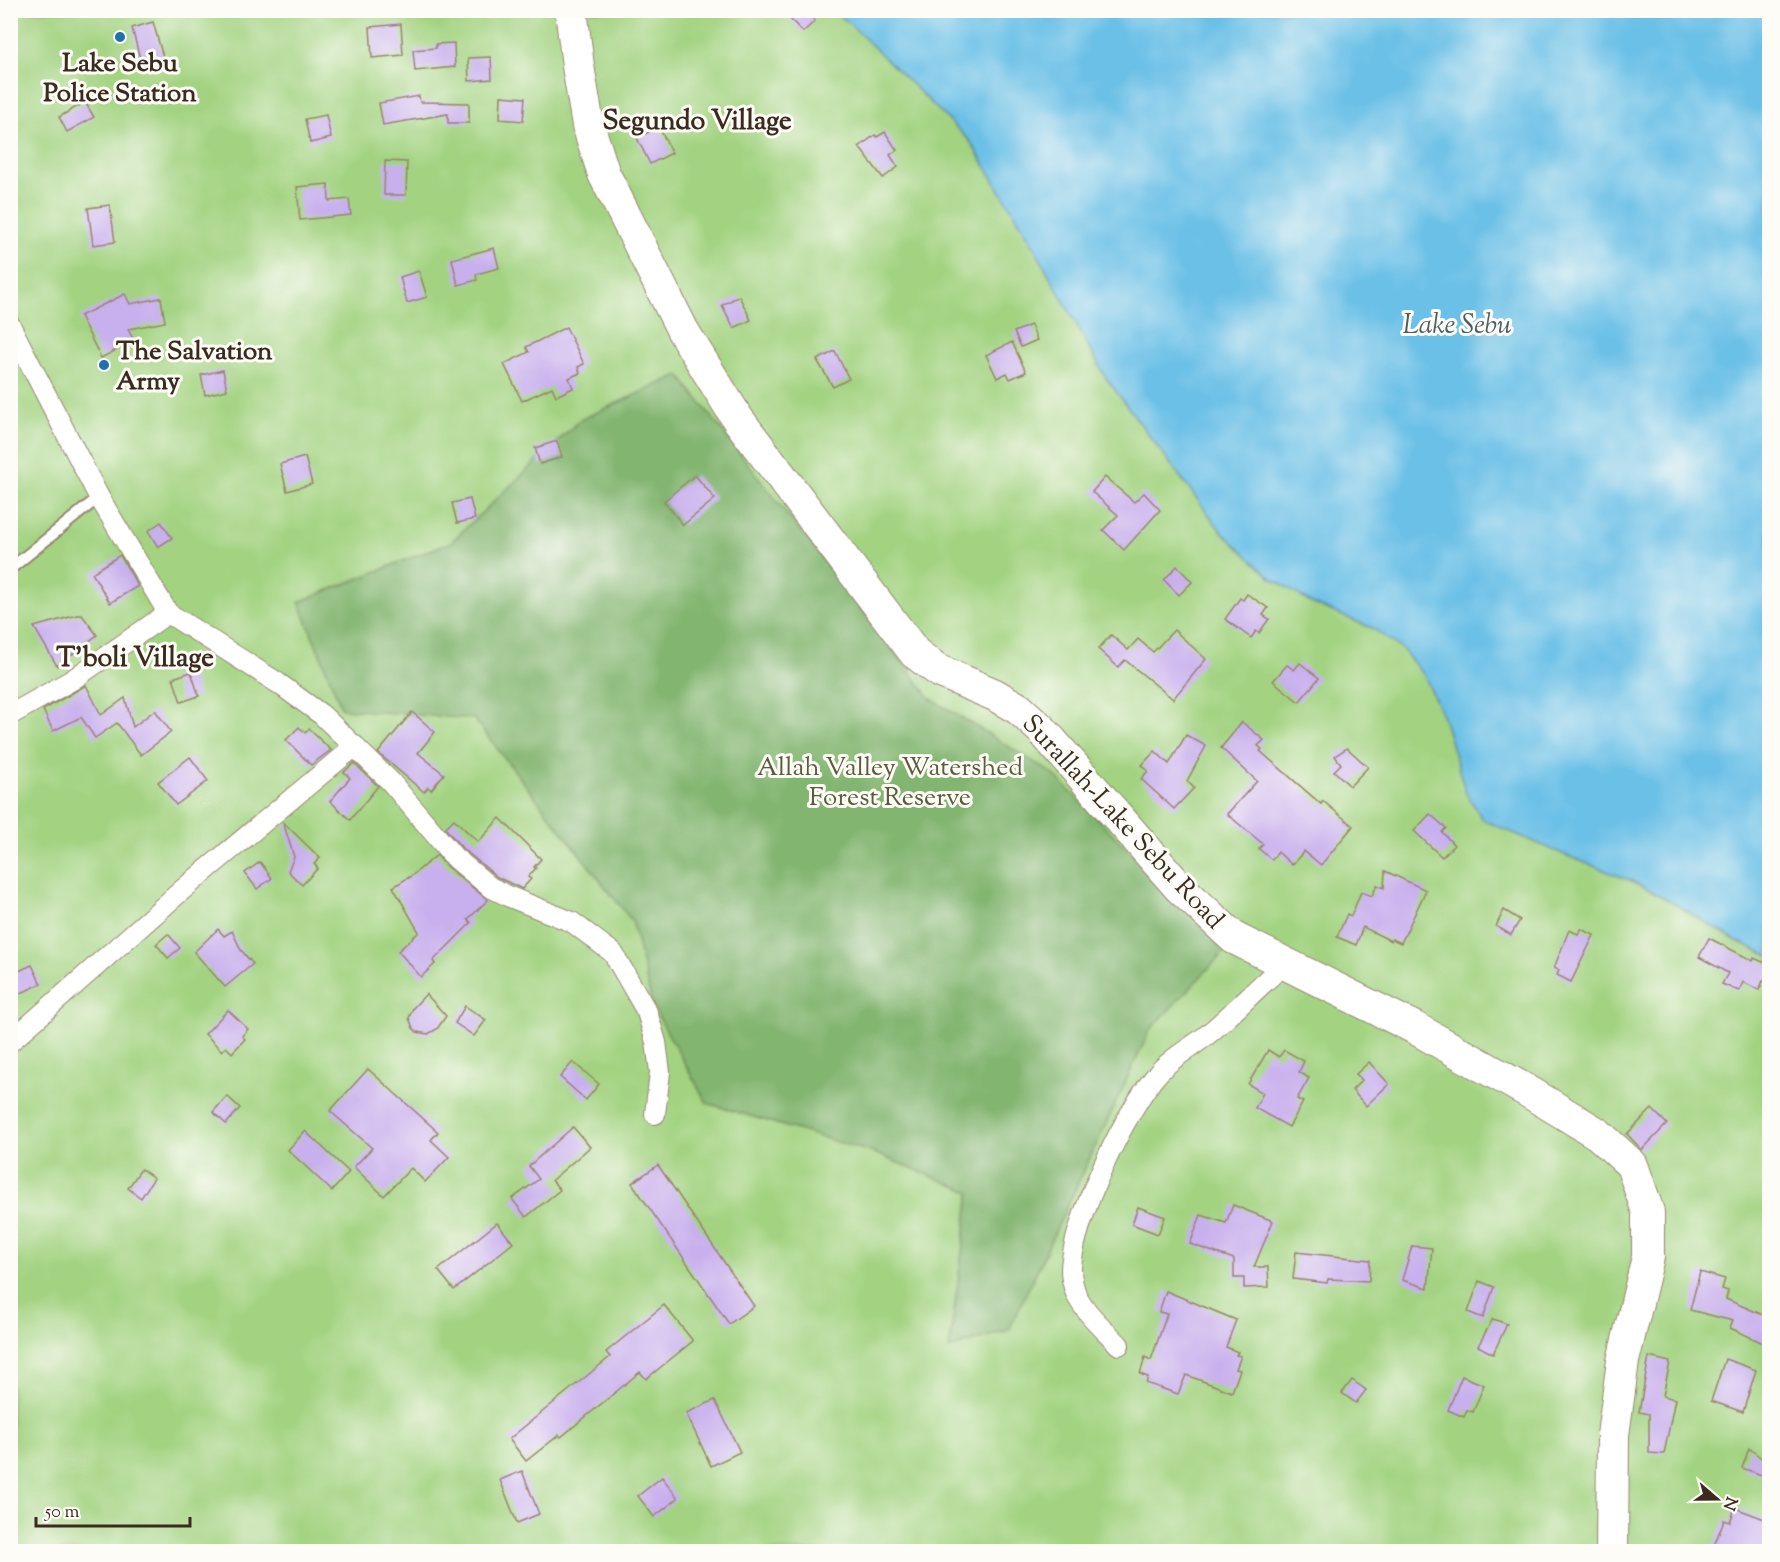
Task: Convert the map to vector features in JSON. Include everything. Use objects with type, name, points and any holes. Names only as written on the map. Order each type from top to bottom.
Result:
[{"type":"main road","name":"Surallah-Lake Sebu Road","points":[[571,10],[588,125],[604,174],[683,331],[737,418],[915,653],[939,671],[995,695],[1019,709],[1042,730],[1179,887],[1234,938],[1415,1028],[1529,1092],[1598,1134],[1632,1165],[1648,1212],[1648,1257],[1623,1361],[1613,1435],[1612,1551]]},
{"type":"street","points":[[10,326],[99,497],[168,613],[322,715],[390,781],[454,857],[490,886],[510,897],[572,922],[613,952],[647,1012],[656,1042],[660,1072],[655,1114]]},
{"type":"street","points":[[10,716],[72,680],[168,613]]},
{"type":"street","points":[[10,1042],[181,891],[356,746]]},
{"type":"street","points":[[1119,1345],[1090,1314],[1077,1295],[1071,1271],[1074,1247],[1084,1215],[1108,1159],[1145,1088],[1162,1069],[1208,1034],[1285,964]]},
{"type":"lane","points":[[10,570],[99,497]]},
{"type":"green space","name":"Allah Valley Watershed Forest Reserve","points":[[11,11],[1769,11],[1769,1551],[11,1551]]},
{"type":"green space","points":[[679,375],[931,699],[1052,773],[1227,949],[1150,1030],[1009,1330],[949,1349],[970,1192],[874,1153],[707,1103],[653,1007],[632,921],[474,719],[342,709],[299,602],[451,542],[580,420]]},
{"type":"water","name":"Lake Sebu","points":[[833,11],[1769,11],[1769,956],[1737,941],[1632,881],[1483,820],[1466,793],[1443,717],[1424,675],[1402,649],[1372,628],[1311,603],[1270,577],[1221,531],[1106,378],[1025,231],[970,141],[849,23]]},
{"type":"building","points":[[781,10],[804,10],[815,21],[803,32]]},
{"type":"building","points":[[153,22],[165,64],[143,70],[132,28]]},
{"type":"building","points":[[401,24],[403,55],[372,58],[370,27]]},
{"type":"building","points":[[454,43],[455,67],[415,71],[413,50],[436,48],[436,44]]},
{"type":"building","points":[[491,57],[492,79],[469,81],[468,58]]},
{"type":"building","points":[[419,96],[420,102],[469,103],[469,123],[448,123],[448,114],[383,125],[379,103]]},
{"type":"building","points":[[501,96],[525,98],[523,121],[500,119]]},
{"type":"building","points":[[85,102],[94,117],[67,132],[59,117]]},
{"type":"building","points":[[326,115],[331,138],[310,143],[305,119]]},
{"type":"building","points":[[659,127],[672,153],[650,164],[637,138]]},
{"type":"building","points":[[885,132],[897,150],[890,155],[898,167],[883,178],[859,147],[875,135],[877,137]]},
{"type":"building","points":[[385,161],[407,162],[406,195],[384,195]]},
{"type":"building","points":[[328,184],[329,201],[349,199],[351,215],[300,220],[297,187]]},
{"type":"building","points":[[110,205],[115,242],[93,245],[88,208]]},
{"type":"building","points":[[494,248],[499,268],[476,274],[477,280],[458,285],[452,259]]},
{"type":"building","points":[[419,271],[427,297],[407,303],[400,277]]},
{"type":"building","points":[[125,294],[130,304],[161,298],[165,322],[128,329],[134,341],[101,358],[80,316]]},
{"type":"building","points":[[739,296],[751,320],[734,328],[722,305]]},
{"type":"building","points":[[1031,325],[1037,340],[1021,347],[1014,332]]},
{"type":"building","points":[[566,327],[584,364],[578,367],[580,373],[569,378],[573,388],[556,396],[552,387],[522,401],[504,364],[529,352],[526,347]]},
{"type":"building","points":[[1012,342],[1026,372],[1010,379],[1007,373],[997,378],[986,355]]},
{"type":"building","points":[[835,351],[849,379],[833,387],[817,360]]},
{"type":"building","points":[[223,370],[227,390],[205,395],[201,375]]},
{"type":"building","points":[[557,441],[562,457],[540,464],[535,448]]},
{"type":"building","points":[[305,457],[312,484],[287,491],[280,464]]},
{"type":"building","points":[[695,475],[715,499],[683,525],[664,501]]},
{"type":"building","points":[[1105,477],[1134,502],[1144,493],[1160,510],[1124,550],[1103,530],[1118,515],[1092,492]]},
{"type":"building","points":[[470,499],[475,519],[457,523],[452,503]]},
{"type":"building","points":[[161,522],[172,538],[158,547],[148,531]]},
{"type":"building","points":[[120,555],[138,586],[110,603],[92,573]]},
{"type":"building","points":[[1177,566],[1192,582],[1179,595],[1164,580]]},
{"type":"building","points":[[1247,594],[1268,608],[1263,615],[1269,619],[1259,633],[1256,631],[1251,638],[1225,619],[1240,598],[1243,600]]},
{"type":"building","points":[[82,615],[97,635],[57,666],[34,627]]},
{"type":"building","points":[[1174,630],[1206,659],[1173,699],[1125,660],[1118,667],[1098,649],[1111,635],[1128,650],[1138,639],[1153,652]]},
{"type":"building","points":[[1300,663],[1319,678],[1299,702],[1273,681],[1287,665],[1294,670]]},
{"type":"building","points":[[191,672],[199,696],[181,702],[173,678]]},
{"type":"building","points":[[86,685],[101,715],[125,698],[133,727],[155,710],[171,732],[141,755],[117,723],[95,738],[81,717],[53,731],[43,710]]},
{"type":"building","points":[[412,712],[435,732],[418,753],[444,774],[431,790],[428,787],[424,792],[378,753]]},
{"type":"building","points":[[1242,722],[1264,740],[1258,746],[1262,749],[1260,751],[1321,804],[1323,801],[1353,826],[1321,865],[1304,851],[1292,865],[1278,852],[1272,860],[1259,849],[1263,844],[1227,814],[1257,781],[1221,748]]},
{"type":"building","points":[[299,727],[305,733],[309,729],[331,750],[311,765],[286,740]]},
{"type":"building","points":[[1186,735],[1206,746],[1187,781],[1194,788],[1174,809],[1141,779],[1148,771],[1142,765],[1155,751],[1169,764]]},
{"type":"building","points":[[1347,748],[1368,767],[1350,786],[1334,771],[1341,764],[1335,756]]},
{"type":"building","points":[[190,757],[208,781],[176,805],[158,782]]},
{"type":"building","points":[[354,763],[378,786],[350,820],[330,801],[350,778],[344,772]]},
{"type":"building","points":[[1430,814],[1446,828],[1442,832],[1454,845],[1442,857],[1414,831]]},
{"type":"building","points":[[500,818],[541,859],[528,877],[531,879],[522,889],[497,877],[462,848],[445,828],[454,819],[478,842]]},
{"type":"building","points":[[283,822],[320,858],[314,864],[318,868],[302,885],[288,871],[294,857]]},
{"type":"building","points":[[437,855],[446,866],[488,900],[468,919],[471,923],[433,961],[435,964],[421,977],[398,951],[419,932],[393,887],[409,878]]},
{"type":"building","points":[[260,862],[272,878],[257,889],[245,873]]},
{"type":"building","points":[[1385,871],[1426,890],[1401,943],[1392,939],[1391,941],[1363,927],[1356,945],[1337,937],[1347,914],[1351,916],[1361,892],[1372,896],[1377,885],[1384,888]]},
{"type":"building","points":[[1504,910],[1520,920],[1511,935],[1496,926]]},
{"type":"building","points":[[218,929],[224,936],[232,931],[241,950],[253,964],[225,987],[194,952]]},
{"type":"building","points":[[1581,929],[1594,935],[1571,982],[1557,975],[1559,970],[1554,968],[1569,930],[1578,934]]},
{"type":"building","points":[[168,934],[180,948],[168,958],[156,944]]},
{"type":"building","points":[[1709,938],[1753,961],[1754,958],[1770,965],[1770,984],[1763,981],[1759,990],[1743,982],[1739,991],[1722,984],[1728,973],[1699,957]]},
{"type":"building","points":[[32,965],[41,984],[10,998],[10,975]]},
{"type":"building","points":[[426,994],[446,1016],[437,1029],[428,1034],[417,1032],[409,1018],[413,1008]]},
{"type":"building","points":[[465,1006],[486,1020],[474,1036],[455,1023]]},
{"type":"building","points":[[228,1010],[248,1029],[242,1036],[245,1039],[232,1053],[226,1047],[222,1051],[205,1034]]},
{"type":"building","points":[[1268,1050],[1279,1057],[1284,1050],[1304,1061],[1299,1072],[1309,1078],[1297,1099],[1303,1102],[1289,1127],[1255,1108],[1263,1093],[1248,1084]]},
{"type":"building","points":[[573,1062],[599,1084],[586,1100],[560,1077]]},
{"type":"building","points":[[1369,1062],[1389,1084],[1366,1106],[1352,1090],[1362,1080],[1356,1074]]},
{"type":"building","points":[[368,1069],[438,1132],[431,1140],[449,1157],[425,1182],[411,1168],[384,1196],[354,1167],[372,1148],[330,1111]]},
{"type":"building","points":[[227,1096],[240,1108],[226,1124],[213,1112]]},
{"type":"building","points":[[1652,1109],[1667,1124],[1642,1150],[1627,1134]]},
{"type":"building","points":[[573,1127],[590,1147],[552,1180],[560,1190],[526,1217],[512,1199],[539,1179],[529,1166]]},
{"type":"building","points":[[305,1131],[349,1172],[332,1191],[288,1150]]},
{"type":"building","points":[[658,1165],[754,1306],[729,1324],[632,1183]]},
{"type":"building","points":[[141,1169],[154,1178],[141,1198],[128,1188]]},
{"type":"building","points":[[1233,1205],[1273,1221],[1254,1267],[1268,1267],[1269,1287],[1244,1288],[1244,1278],[1234,1278],[1234,1259],[1190,1244],[1201,1215],[1226,1223]]},
{"type":"building","points":[[1138,1207],[1165,1217],[1158,1234],[1132,1224]]},
{"type":"building","points":[[497,1223],[513,1243],[454,1290],[438,1270]]},
{"type":"building","points":[[1412,1246],[1432,1248],[1428,1288],[1402,1280]]},
{"type":"building","points":[[1296,1252],[1370,1260],[1369,1281],[1328,1279],[1327,1283],[1293,1279]]},
{"type":"building","points":[[1700,1272],[1725,1279],[1722,1289],[1728,1291],[1726,1299],[1770,1318],[1770,1346],[1730,1328],[1733,1321],[1690,1310]]},
{"type":"building","points":[[1479,1281],[1494,1287],[1483,1318],[1468,1312]]},
{"type":"building","points":[[1166,1291],[1236,1320],[1226,1347],[1238,1352],[1236,1355],[1241,1356],[1236,1369],[1240,1370],[1232,1392],[1186,1375],[1178,1394],[1146,1383],[1148,1377],[1140,1374],[1145,1357],[1151,1360],[1167,1314],[1159,1312]]},
{"type":"building","points":[[664,1305],[693,1341],[646,1379],[640,1372],[561,1437],[559,1435],[526,1461],[509,1439],[610,1357],[606,1352]]},
{"type":"building","points":[[1493,1319],[1507,1324],[1493,1354],[1478,1346]]},
{"type":"building","points":[[1649,1357],[1670,1362],[1663,1396],[1675,1399],[1664,1454],[1649,1453],[1649,1414],[1639,1412]]},
{"type":"building","points":[[1725,1359],[1756,1370],[1743,1412],[1711,1401]]},
{"type":"building","points":[[1462,1376],[1484,1385],[1473,1412],[1467,1410],[1464,1417],[1448,1410]]},
{"type":"building","points":[[1352,1380],[1366,1390],[1356,1403],[1342,1393]]},
{"type":"building","points":[[715,1400],[740,1452],[711,1466],[686,1413]]},
{"type":"building","points":[[1749,1448],[1770,1465],[1770,1478],[1742,1468]]},
{"type":"building","points":[[522,1471],[539,1514],[517,1523],[500,1480]]},
{"type":"building","points":[[662,1477],[678,1498],[654,1517],[638,1496]]},
{"type":"building","points":[[1735,1508],[1770,1521],[1770,1551],[1712,1551],[1724,1520],[1730,1522]]},
{"type":"place","name":"Lake Sebu Police Station","points":[[120,37]]},
{"type":"place","name":"The Salvation Army","points":[[104,365]]},
{"type":"district","name":"Segundo Village","points":[[697,120]]},
{"type":"district","name":"T'boli Village","points":[[135,657]]}]
